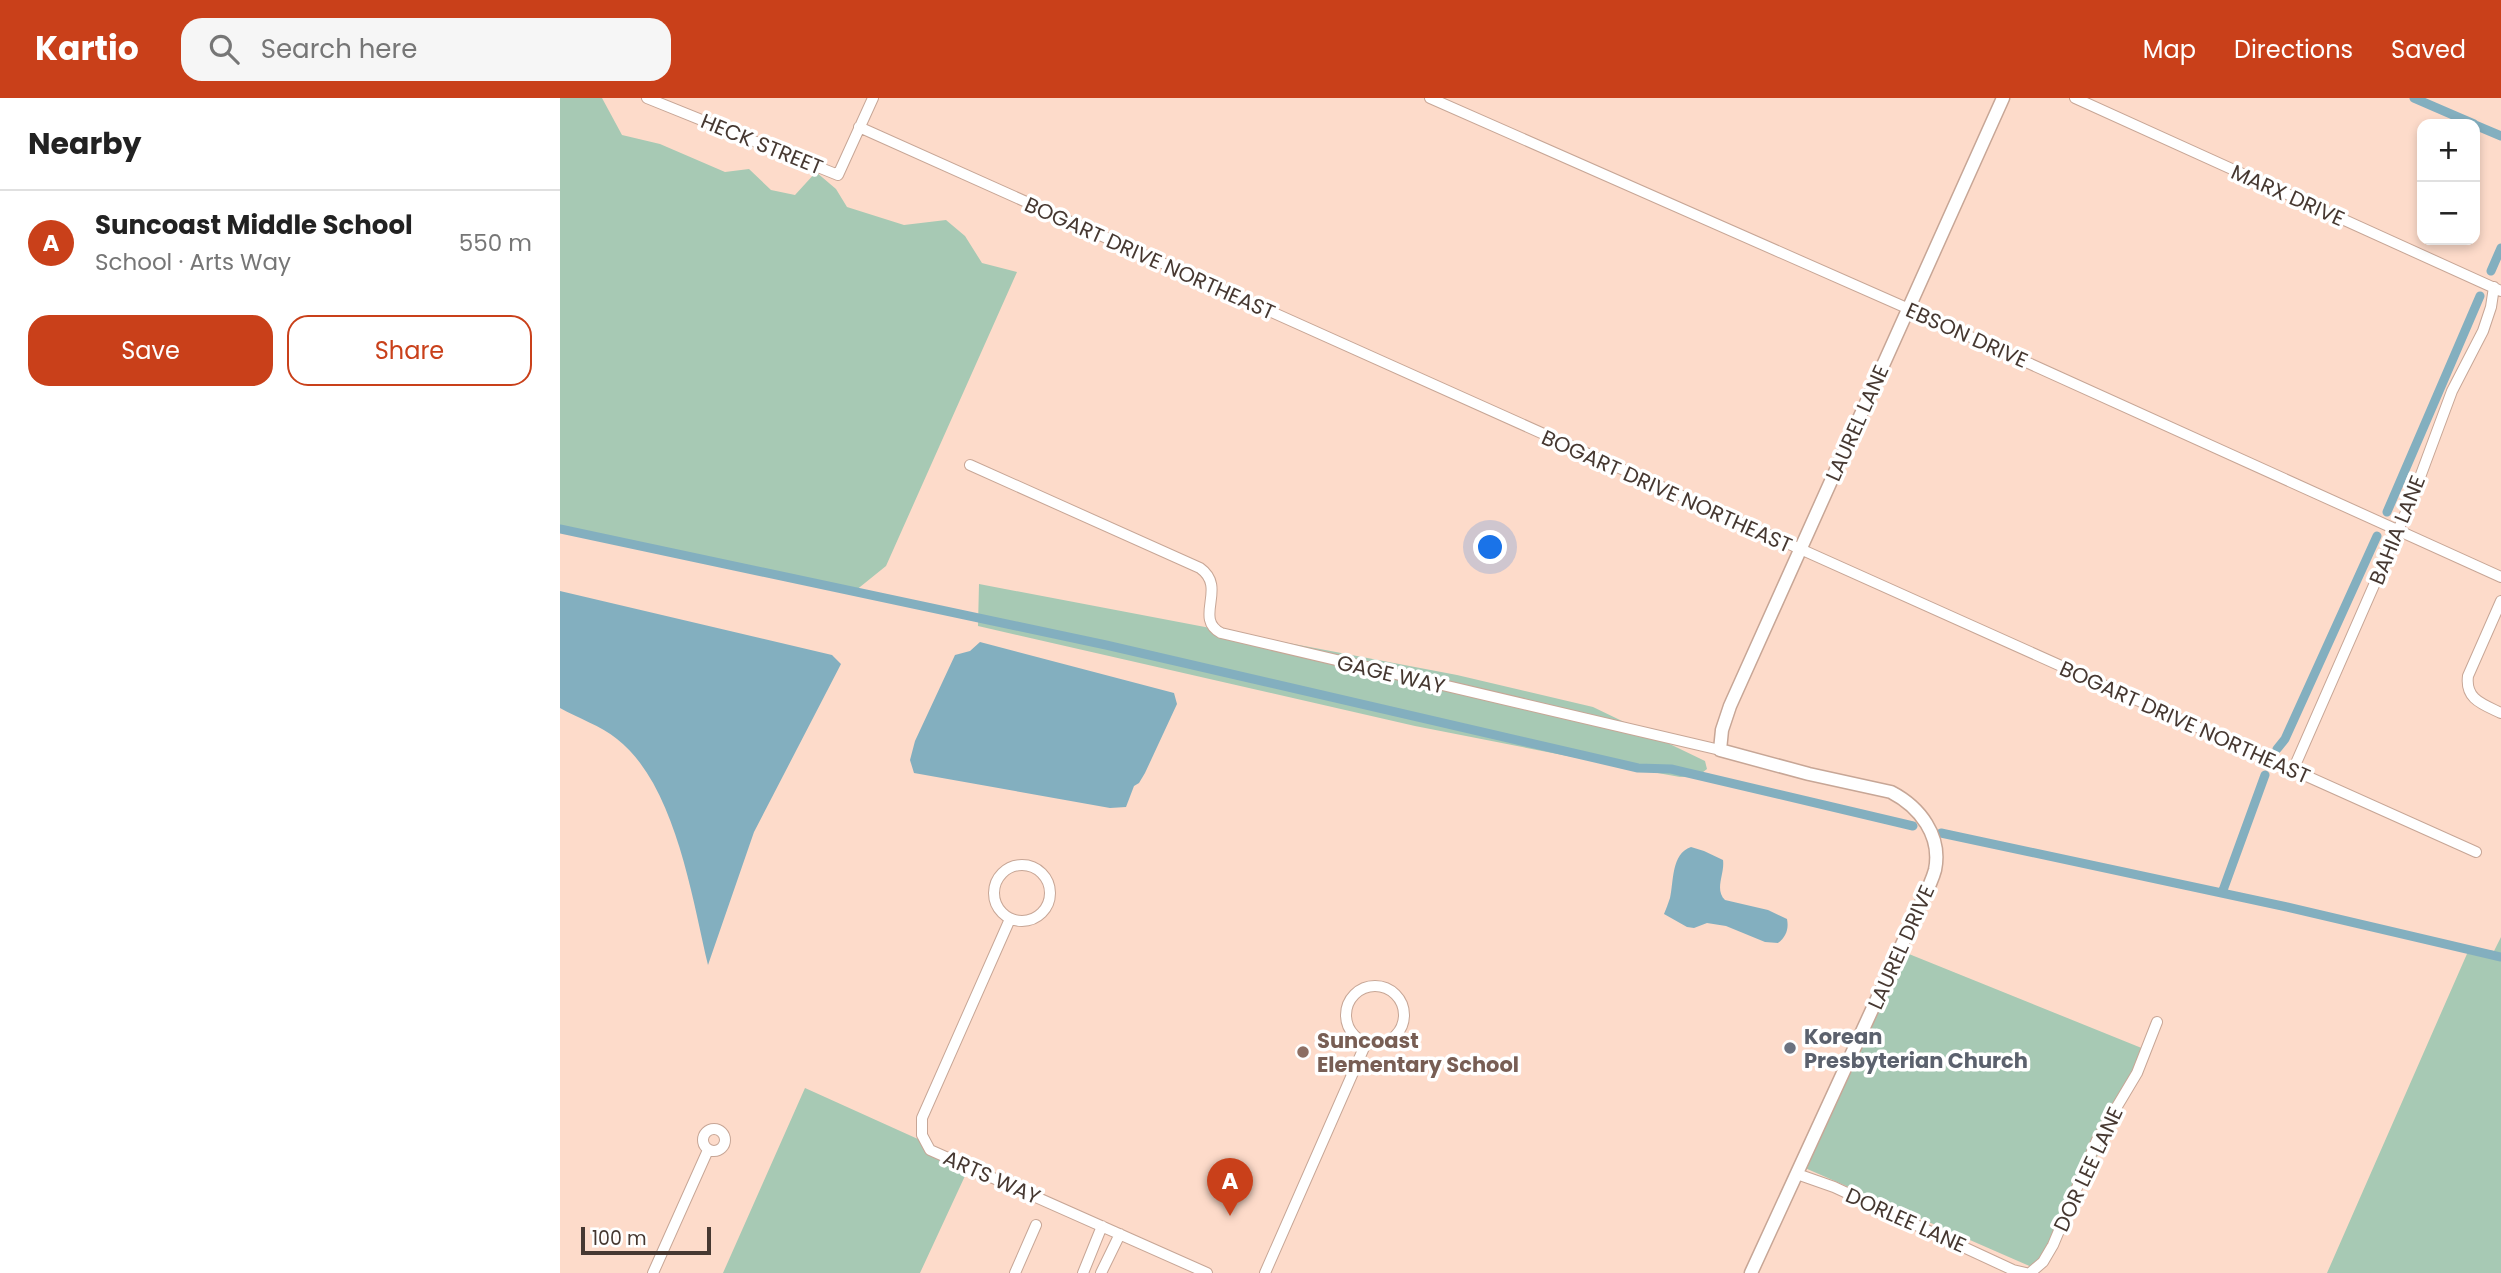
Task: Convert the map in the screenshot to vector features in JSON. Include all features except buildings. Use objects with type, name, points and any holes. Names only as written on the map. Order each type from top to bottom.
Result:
[{"type":"street","name":"HECK STREET","points":[[647,98],[838,175],[859,127]]},
{"type":"street","points":[[859,127],[873,98]]},
{"type":"street","name":"EBSON DRIVE","points":[[1430,98],[1909,309],[2501,577]]},
{"type":"street","name":"LAUREL LANE","points":[[1720,750],[1725,717],[2003,98]]},
{"type":"street","name":"MARX DRIVE","points":[[2075,98],[2497,289]]},
{"type":"street","name":"BOGART DRIVE NORTHEAST","points":[[859,127],[2476,852]]},
{"type":"street","name":"BAHIA LANE","points":[[2294,770],[2398,531],[2452,391],[2487,319],[2497,289]]},
{"type":"street","name":"GAGE WAY","points":[[970,465],[1200,568],[1208,574],[1212,582],[1209,620],[1213,629],[1221,633],[1881,790]]},
{"type":"street","points":[[2501,601],[2466,685],[2477,702],[2501,713]]},
{"type":"street","name":"LAUREL DRIVE","points":[[1751,1273],[1935,870],[1935,846],[1922,817],[1899,796],[1881,790]]},
{"type":"street","points":[[1014,865],[1032,866],[1040,871],[1049,886],[1048,904],[1044,912],[1028,921],[1010,919],[997,908],[994,900],[995,882],[1006,869],[1014,865]]},
{"type":"street","name":"ARTS WAY","points":[[1010,919],[922,1118],[922,1135],[930,1150],[1207,1273]]},
{"type":"street","points":[[1366,987],[1384,987],[1393,992],[1399,1000],[1404,1019],[1394,1037],[1386,1042],[1366,1043],[1358,1039],[1347,1024],[1347,1006],[1358,992],[1366,987]]},
{"type":"street","name":"DOR LEE LANE","points":[[2015,1271],[2028,1273],[2043,1262],[2053,1245],[2097,1140],[2137,1073],[2157,1022]]},
{"type":"street","points":[[1265,1273],[1366,1043]]},
{"type":"street","points":[[653,1273],[708,1150]]},
{"type":"street","name":"DORLEE LANE","points":[[1797,1174],[1834,1187],[2015,1271]]},
{"type":"street","points":[[1015,1273],[1036,1225]]},
{"type":"street","points":[[1083,1273],[1102,1226]]},
{"type":"street","points":[[1101,1273],[1120,1234]]},
{"type":"green space","points":[[560,98],[602,98],[622,135],[660,144],[725,172],[749,169],[771,190],[795,195],[816,172],[836,189],[847,207],[904,225],[946,220],[965,236],[982,263],[1017,272],[886,566],[855,591],[560,527]]},
{"type":"green space","points":[[979,584],[1457,675],[1593,707],[1705,761],[1707,769],[1698,776],[1680,777],[1624,767],[1415,726],[978,626]]},
{"type":"green space","points":[[2501,937],[2501,1273],[2327,1273],[2470,947],[2494,951]]},
{"type":"green space","points":[[1904,952],[2149,1051],[2041,1271],[1805,1168]]},
{"type":"green space","points":[[805,1088],[971,1163],[920,1273],[723,1273]]},
{"type":"water","points":[[560,591],[832,655],[841,664],[754,832],[708,965],[678,843],[653,784],[637,759],[611,734],[560,708]]},
{"type":"water","points":[[980,642],[1174,693],[1177,704],[1145,773],[1134,786],[1126,807],[1110,808],[914,773],[910,760],[915,741],[955,655],[970,651]]},
{"type":"water","points":[[1691,847],[1723,860],[1720,891],[1725,900],[1768,910],[1787,919],[1788,926],[1781,941],[1765,942],[1726,926],[1707,923],[1694,928],[1687,927],[1664,914],[1677,862]]},
{"type":"waterway","points":[[2414,98],[2462,119]]},
{"type":"waterway","points":[[2480,127],[2501,136]]},
{"type":"waterway","points":[[2491,271],[2501,248]]},
{"type":"waterway","points":[[2387,512],[2480,296]]},
{"type":"waterway","points":[[560,529],[1106,645],[1638,768],[1671,769],[1913,826]]},
{"type":"waterway","points":[[2277,749],[2285,739],[2377,536]]},
{"type":"waterway","points":[[2222,893],[2265,775]]},
{"type":"waterway","points":[[1941,833],[2287,907],[2501,957]]},
{"type":"place","name":"Korean Presbyterian Church","points":[[1790,1048]]},
{"type":"place","name":"Suncoast Elementary School","points":[[1303,1052]]},
{"type":"place","name":"Suncoast Middle School","points":[[1230,1216]]}]
